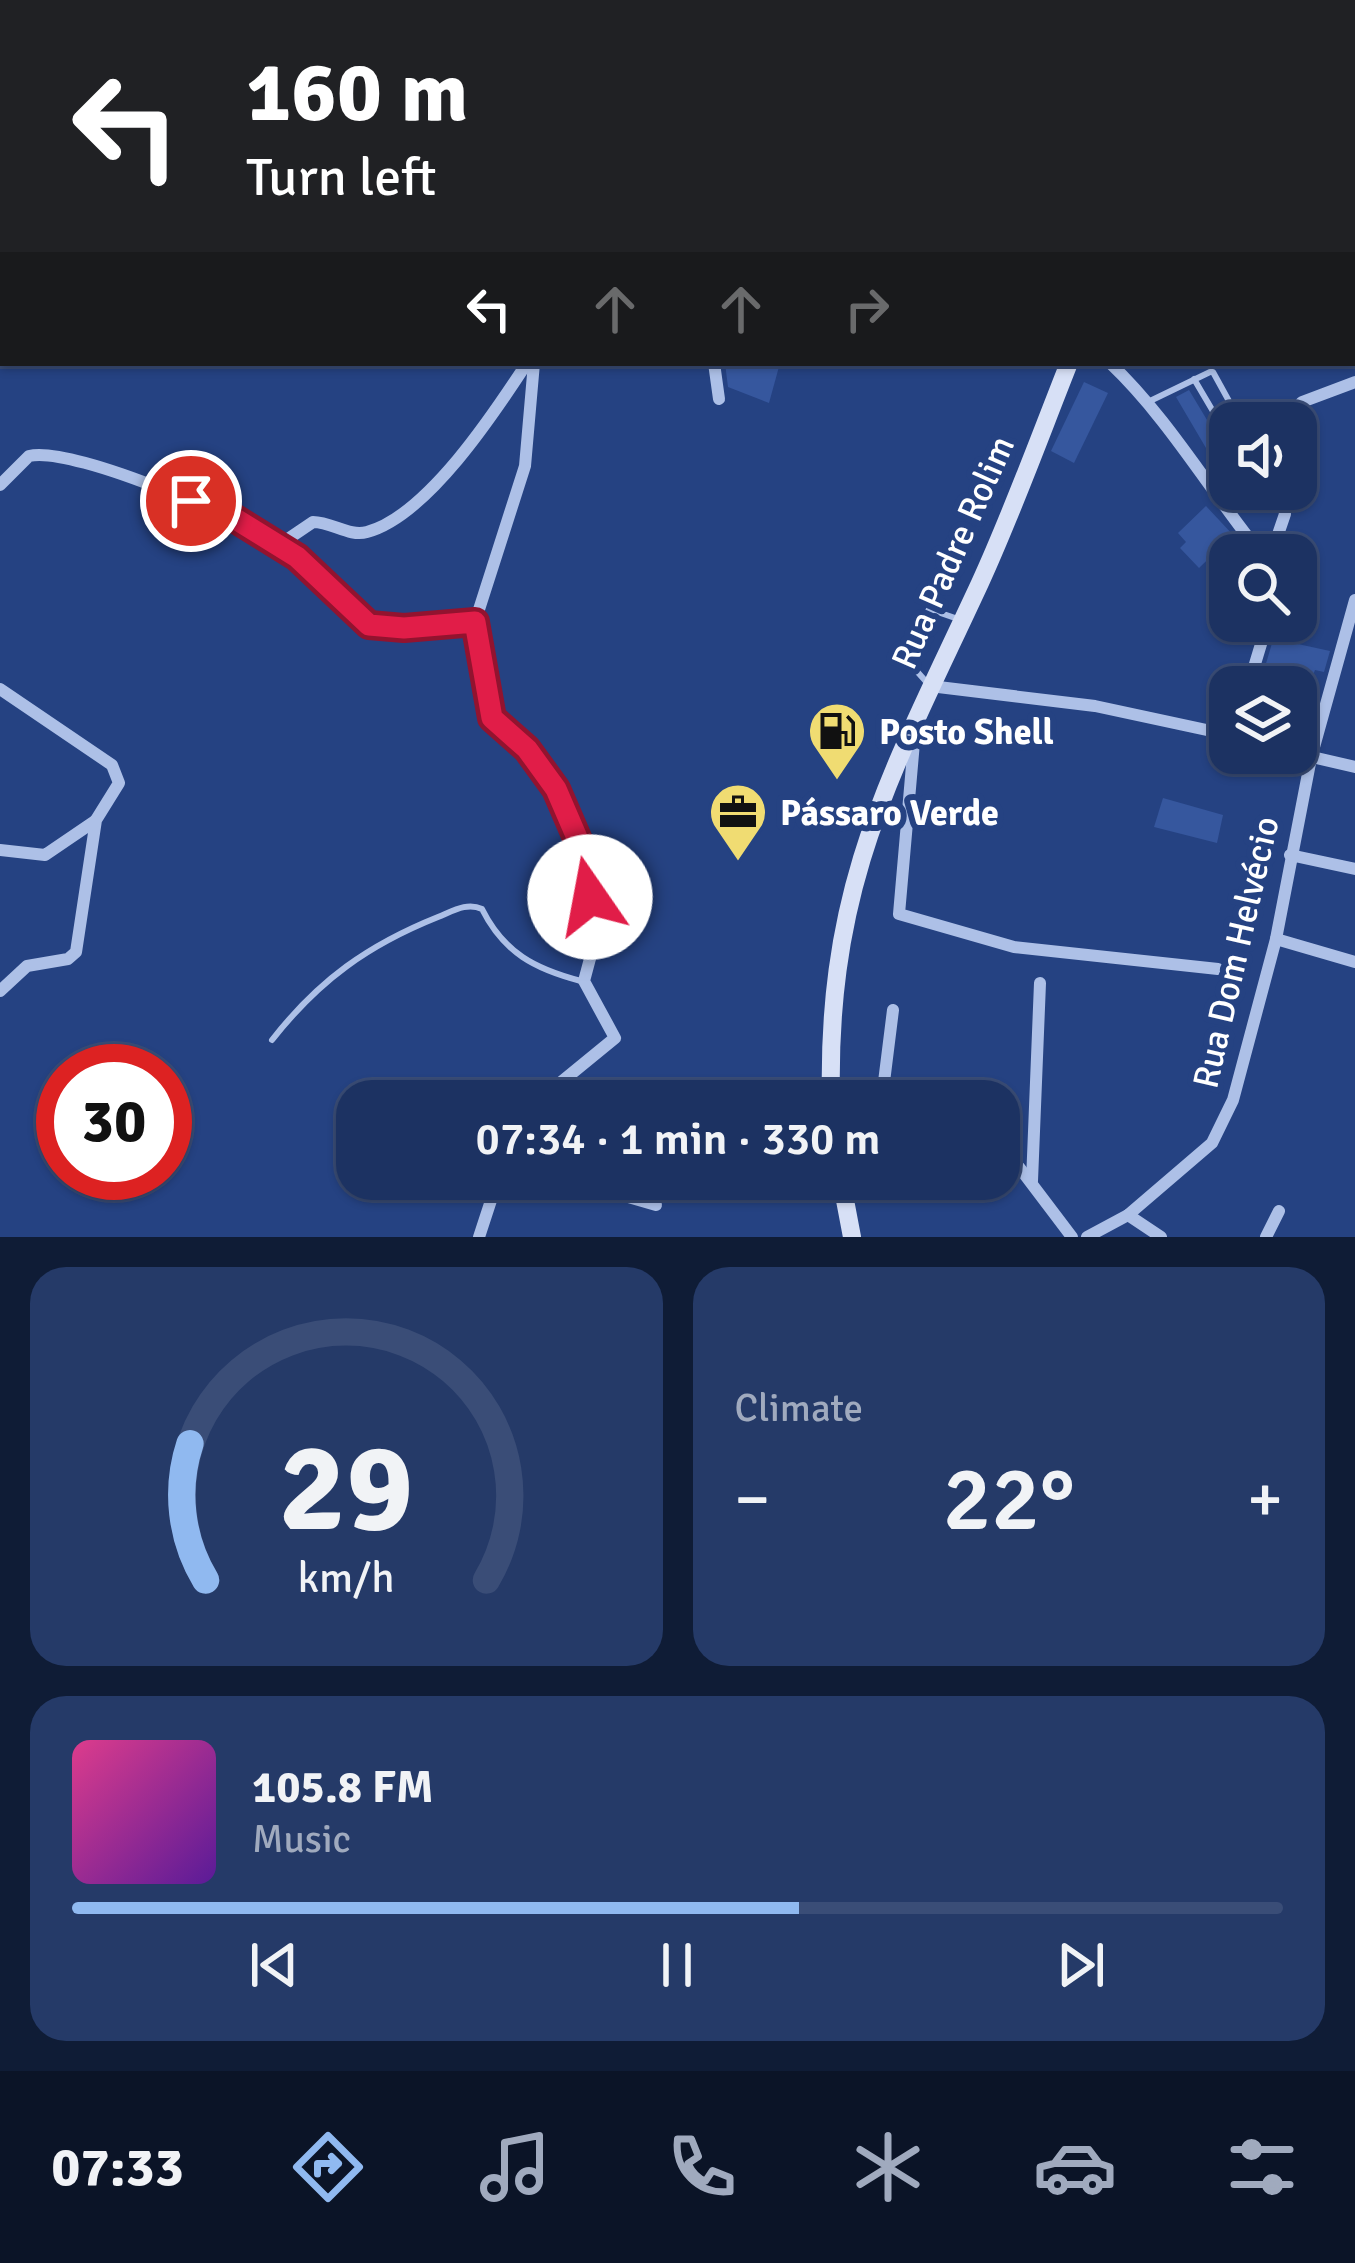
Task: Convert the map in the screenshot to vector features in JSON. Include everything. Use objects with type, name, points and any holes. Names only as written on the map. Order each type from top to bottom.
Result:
[{"type":"main road","name":"Rua Padre Rolim","points":[[832,1080],[835,971],[846,903],[917,707],[961,620],[1068,366]]},
{"type":"main road","points":[[845,1200],[852,1237]]},
{"type":"street","points":[[250,0],[280,0]]},
{"type":"street","points":[[280,545],[313,522],[353,533],[390,521],[453,464],[529,366]]},
{"type":"street","points":[[531,366],[525,466],[475,622],[492,718],[527,749],[556,789],[584,854],[595,940],[584,981],[615,1038],[564,1080]]},
{"type":"street","points":[[714,366],[719,399]]},
{"type":"street","points":[[1113,366],[1150,401],[1205,485],[1245,534]]},
{"type":"street","points":[[1302,402],[1355,382]]},
{"type":"street","points":[[0,485],[29,456],[62,454],[226,513],[280,545],[369,625],[404,628],[475,622]]},
{"type":"street","name":"Rua Dom Helvécio","points":[[1317,736],[1355,600]]},
{"type":"street","points":[[930,686],[1095,706],[1209,730]]},
{"type":"street","points":[[0,688],[112,765],[119,783],[96,820],[76,952],[68,959],[27,966],[0,991]]},
{"type":"street","points":[[917,707],[899,914],[1013,947],[1219,969]]},
{"type":"street","points":[[1317,759],[1355,767]]},
{"type":"street","name":"Rua Dom Helvécio","points":[[1087,1237],[1128,1215],[1219,1133],[1233,1100],[1276,939],[1308,774]]},
{"type":"street","points":[[0,850],[45,855],[96,820]]},
{"type":"street","points":[[1291,855],[1355,869]]},
{"type":"street","points":[[1276,939],[1355,962]]},
{"type":"street","points":[[1032,1180],[1040,982]]},
{"type":"street","points":[[885,1080],[893,1010]]},
{"type":"street","points":[[1020,1170],[1072,1237]]},
{"type":"street","points":[[479,1237],[491,1200]]},
{"type":"street","points":[[639,1200],[656,1205]]},
{"type":"street","points":[[1266,1237],[1279,1211]]},
{"type":"street","points":[[1128,1215],[1161,1237]]},
{"type":"lane","points":[[1150,401],[1194,380],[1215,373],[1235,412],[1217,418],[1194,380]]},
{"type":"lane","points":[[930,686],[905,658],[906,649],[928,609],[961,620]]},
{"type":"lane","points":[[272,1040],[342,965],[400,932],[467,906],[482,910],[496,938],[514,955],[584,981]]},
{"type":"building","points":[[725,366],[779,366],[769,403],[728,387]]},
{"type":"building","points":[[1084,382],[1108,393],[1074,463],[1051,451]]},
{"type":"building","points":[[1189,390],[1209,423],[1209,453],[1176,397]]},
{"type":"building","points":[[1206,506],[1232,534],[1209,534],[1209,558],[1199,568],[1180,548],[1186,542],[1178,533]]},
{"type":"building","points":[[1272,642],[1330,651],[1324,672],[1317,666],[1265,666]]},
{"type":"building","points":[[1163,798],[1223,815],[1217,843],[1154,827]]},
{"type":"place","name":"Posto Shell","points":[[837,782]]},
{"type":"place","name":"Pássaro Verde","points":[[738,863]]},
{"type":"route","points":[[191,501],[226,513],[297,557],[369,625],[383,629],[475,622],[492,718],[527,749],[556,789],[584,854],[590,897]]}]
